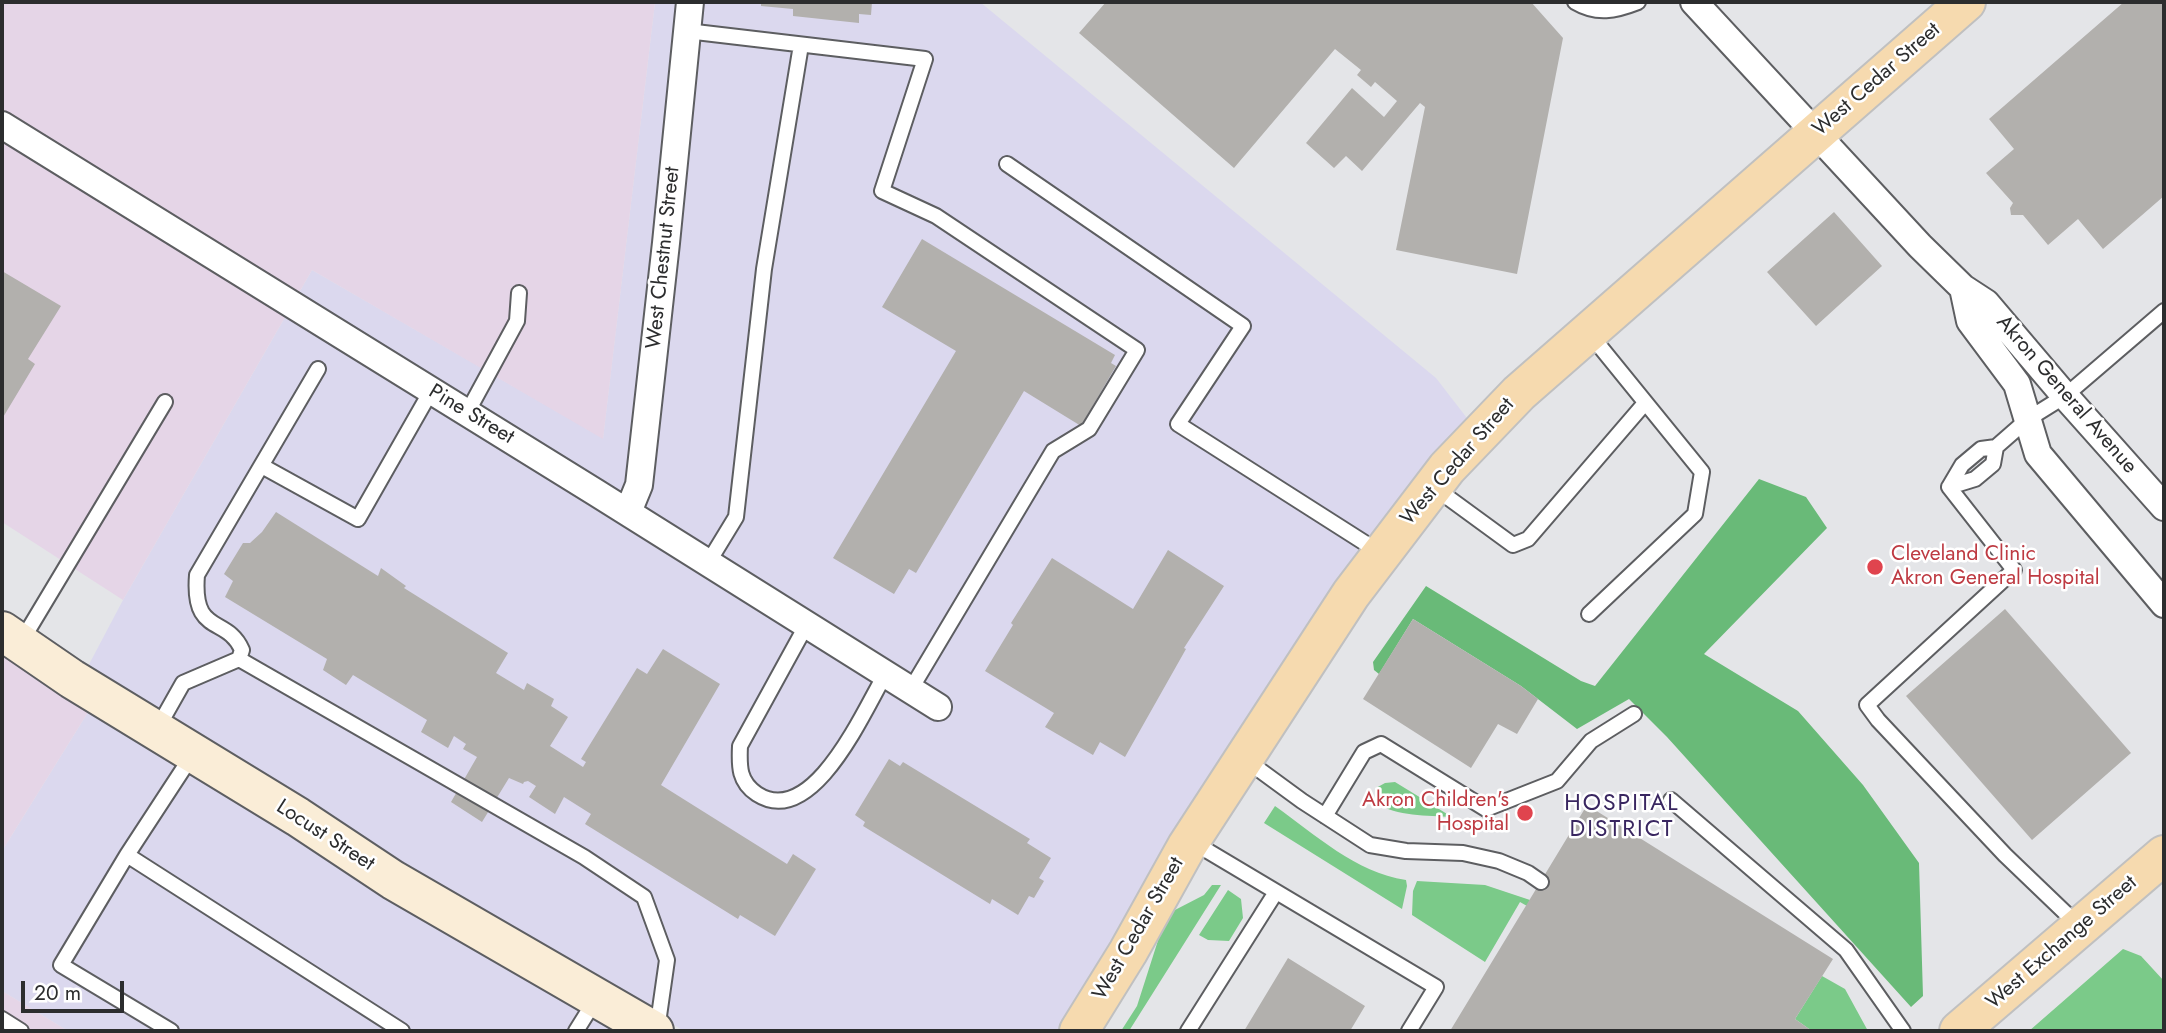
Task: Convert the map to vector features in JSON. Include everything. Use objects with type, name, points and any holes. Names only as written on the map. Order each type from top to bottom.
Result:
[{"type":"main road","name":"West Cedar Street","points":[[1079,1031],[1191,841],[1350,594],[1447,468],[1519,393],[1966,2]]},
{"type":"main road","name":"Locust Street","points":[[11,637],[72,679],[298,817],[393,880],[655,1031]]},
{"type":"main road","name":"West Exchange Street","points":[[1959,1031],[2164,855]]},
{"type":"street","name":"West Chestnut Street","points":[[628,512],[639,485],[690,2]]},
{"type":"street","name":"Akron General Avenue","points":[[1694,2],[1920,246],[1963,288],[1986,303],[2164,507]]},
{"type":"street","name":"Pine Street","points":[[2,125],[938,707]]},
{"type":"street","name":"Akron General Avenue","points":[[1963,288],[1970,321],[2017,384],[2038,454],[2164,604]]},
{"type":"lane","points":[[1575,2],[1593,11],[1613,11],[1638,2]]},
{"type":"lane","points":[[687,31],[925,60],[882,191],[936,216],[1137,350],[1089,429],[1054,450],[911,690]]},
{"type":"lane","points":[[708,563],[736,517],[764,269],[801,45]]},
{"type":"lane","points":[[1007,164],[1243,326],[1178,424],[1380,553]]},
{"type":"lane","points":[[467,413],[517,321],[519,293]]},
{"type":"lane","points":[[2082,928],[2005,855],[1867,705],[2014,570],[1949,488],[1962,465],[1981,449],[1996,447],[2028,419],[2065,396],[2164,311]]},
{"type":"lane","points":[[1589,332],[1702,472],[1695,514],[1589,614]]},
{"type":"lane","points":[[156,730],[183,683],[239,659],[242,650],[238,641],[206,619],[199,608],[195,592],[197,575],[318,369]]},
{"type":"lane","points":[[262,466],[358,519],[431,391]]},
{"type":"lane","points":[[11,637],[165,402]]},
{"type":"lane","points":[[1433,487],[1513,545],[1528,539],[1645,403]]},
{"type":"lane","points":[[807,624],[740,746],[739,768],[746,786],[766,799],[786,800],[801,795],[817,783],[829,769],[886,673]]},
{"type":"lane","points":[[239,659],[584,857],[644,897],[667,960],[655,1031]]},
{"type":"lane","points":[[1325,816],[1364,752],[1381,744],[1486,809],[1557,781],[1591,741],[1634,714]]},
{"type":"lane","points":[[171,1031],[61,965],[127,855],[193,753]]},
{"type":"lane","points":[[1245,759],[1370,845],[1406,851],[1463,853],[1499,861],[1528,873],[1541,882]]},
{"type":"lane","points":[[1671,800],[1846,950],[1903,1031]]},
{"type":"lane","points":[[1191,841],[1436,987],[1409,1031]]},
{"type":"lane","points":[[127,855],[402,1031]]},
{"type":"lane","points":[[1188,1031],[1276,892]]},
{"type":"lane","points":[[576,1031],[597,998]]},
{"type":"lane","points":[[2,1019],[21,1031]]},
{"type":"shaded area","points":[[2,2],[655,2],[603,439],[312,270],[123,600],[2,522]]},
{"type":"shaded area","points":[[655,2],[980,2],[1436,378],[1470,422],[1067,1031],[684,1031],[85,672],[123,600],[312,270],[603,438]]},
{"type":"shaded area","points":[[2,649],[90,709],[2,851]]},
{"type":"shaded area","points":[[90,709],[629,1031],[68,1031],[2,991],[2,851]]},
{"type":"shaded area","points":[[2,991],[68,1031],[2,1031]]},
{"type":"green space","points":[[1759,479],[1806,497],[1827,528],[1704,654],[1798,711],[1863,785],[1919,863],[1923,996],[1911,1007],[1667,737],[1629,699],[1577,729],[1521,686],[1413,619],[1379,674],[1374,670],[1373,662],[1426,586],[1581,681],[1595,686]]},
{"type":"green space","points":[[1395,782],[1452,817],[1403,813],[1376,803],[1376,788]]},
{"type":"green space","points":[[1275,806],[1353,861],[1387,876],[1406,880],[1402,909],[1264,823]]},
{"type":"green space","points":[[1417,881],[1485,885],[1530,900],[1527,906],[1520,902],[1485,962],[1412,915],[1413,891]]},
{"type":"green space","points":[[1212,885],[1221,885],[1129,1031],[1121,1031],[1137,1006],[1162,928],[1173,911],[1204,895]]},
{"type":"green space","points":[[1228,890],[1241,899],[1243,918],[1229,941],[1208,940],[1199,935]]},
{"type":"green space","points":[[2123,949],[2141,956],[2164,981],[2164,1031],[2029,1031]]},
{"type":"green space","points":[[1822,976],[1845,989],[1868,1031],[1812,1031],[1795,1019]]},
{"type":"building","points":[[761,2],[872,2],[871,15],[859,14],[859,23],[793,16],[793,9],[761,6]]},
{"type":"building","points":[[1106,2],[1531,2],[1563,38],[1517,274],[1396,250],[1425,107],[1420,103],[1362,171],[1346,156],[1334,168],[1306,143],[1352,88],[1384,117],[1397,101],[1375,82],[1371,87],[1357,75],[1361,70],[1335,49],[1234,168],[1079,33]]},
{"type":"building","points":[[2124,2],[2164,2],[2164,196],[2103,249],[2078,219],[2048,245],[2023,215],[2011,215],[2010,208],[2013,203],[1986,173],[2014,149],[1989,119]]},
{"type":"building","points":[[1834,212],[1882,266],[1816,326],[1767,272]]},
{"type":"building","points":[[922,239],[1115,355],[1111,363],[1116,366],[1081,426],[1024,391],[916,573],[909,569],[894,594],[833,558],[956,351],[882,307]]},
{"type":"building","points":[[2,271],[61,306],[28,359],[35,364],[2,419]]},
{"type":"building","points":[[276,512],[378,576],[381,568],[406,586],[404,588],[508,653],[496,673],[524,690],[527,683],[554,699],[551,706],[568,717],[550,746],[583,767],[586,762],[581,759],[637,668],[647,674],[663,649],[720,684],[661,785],[787,864],[793,854],[816,869],[775,936],[740,915],[738,919],[585,824],[591,814],[564,797],[555,814],[529,797],[536,786],[528,781],[523,784],[509,778],[482,822],[451,802],[477,757],[463,749],[466,744],[454,736],[448,748],[421,732],[427,720],[353,675],[346,685],[323,670],[327,659],[225,597],[233,581],[224,574],[243,543],[250,543],[262,532]]},
{"type":"building","points":[[1168,550],[1224,586],[1184,648],[1186,649],[1125,757],[1100,742],[1093,755],[1045,727],[1054,713],[985,671],[1013,625],[1011,623],[1052,558],[1133,609]]},
{"type":"building","points":[[2005,609],[2131,753],[2032,840],[1906,696]]},
{"type":"building","points":[[1413,619],[1538,699],[1517,734],[1498,724],[1471,768],[1363,699]]},
{"type":"building","points":[[889,759],[900,766],[903,762],[1030,839],[1027,843],[1051,858],[1039,878],[1044,881],[1034,898],[1029,896],[1018,915],[992,899],[990,904],[863,826],[865,822],[855,815]]},
{"type":"building","points":[[1587,805],[1833,959],[1795,1019],[1812,1031],[1450,1031]]},
{"type":"building","points":[[1288,958],[1365,1006],[1350,1031],[1244,1031]]},
{"type":"place","name":"Cleveland Clinic Akron General Hospital","points":[[1875,567]]},
{"type":"place","name":"Akron Children's Hospital","points":[[1525,813]]},
{"type":"district","name":"HOSPITAL DISTRICT","points":[[1622,817]]}]
